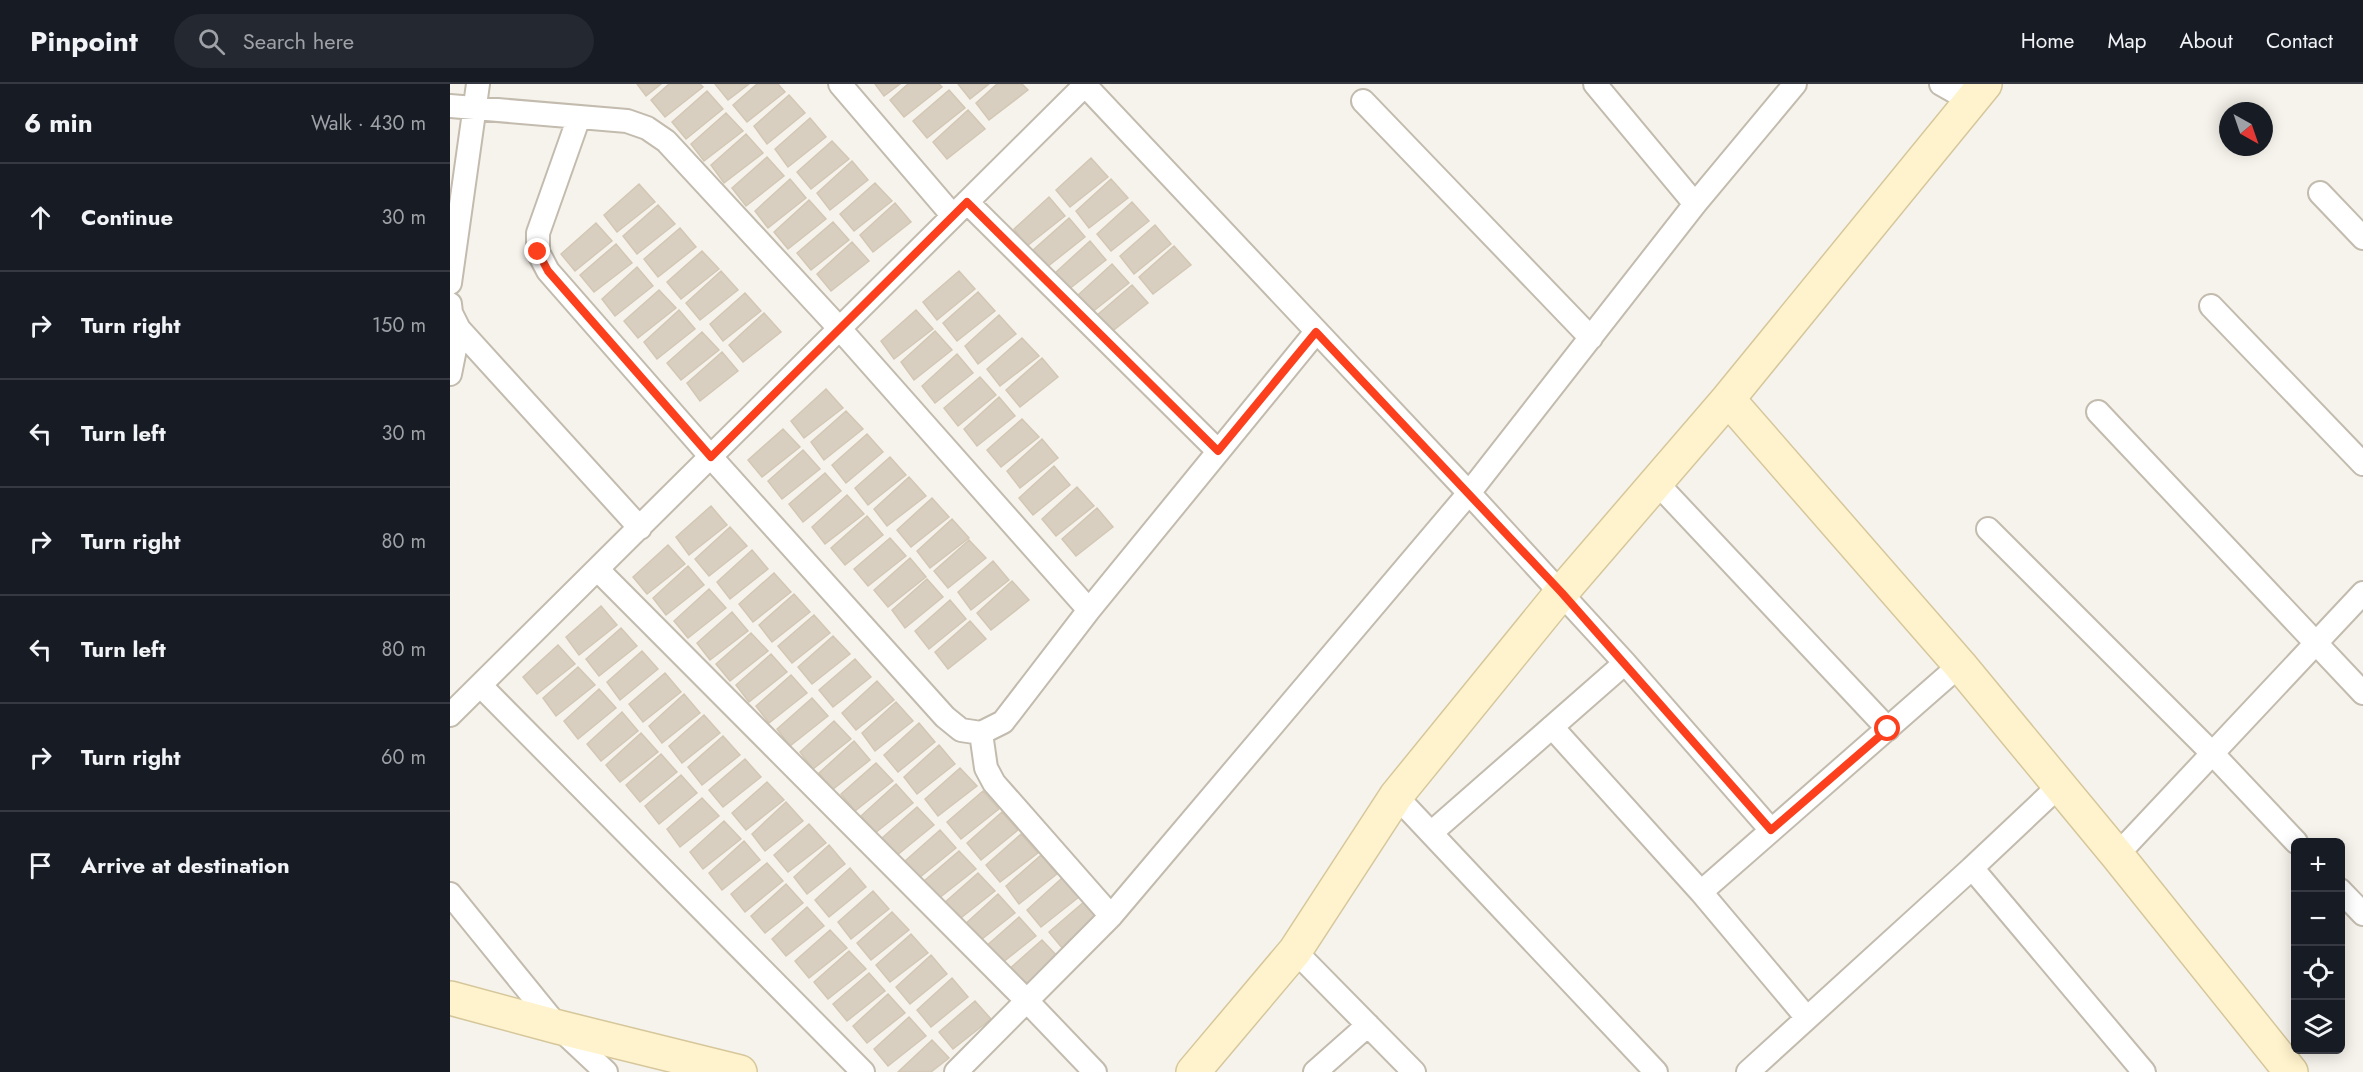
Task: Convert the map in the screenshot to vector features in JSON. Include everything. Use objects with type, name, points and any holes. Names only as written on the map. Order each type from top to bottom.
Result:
[{"type":"street","points":[[450,283],[478,84]]},
{"type":"street","points":[[840,84],[960,209],[1218,451]]},
{"type":"street","points":[[1595,84],[1695,204]]},
{"type":"street","points":[[956,1072],[1111,916],[1468,494],[1695,204],[1795,84]]},
{"type":"street","points":[[1193,1072],[1295,951],[1396,796],[1562,593],[1728,399],[1978,92],[1941,84]]},
{"type":"street","points":[[450,715],[1084,85],[1562,593],[1771,830]]},
{"type":"street","points":[[1363,101],[1590,338]]},
{"type":"street","points":[[450,106],[627,121],[647,128],[666,141],[840,329],[1089,610]]},
{"type":"street","points":[[579,117],[538,233],[538,252],[548,271],[711,457],[945,717],[961,730],[981,733],[1003,722],[1089,610],[1316,332]]},
{"type":"street","points":[[2320,193],[2361,232]]},
{"type":"street","points":[[450,304],[451,313],[459,329],[640,528]]},
{"type":"street","points":[[2211,306],[2363,464]]},
{"type":"street","points":[[450,374],[459,329]]},
{"type":"street","points":[[1728,399],[1960,665],[2117,855],[2291,1072]]},
{"type":"street","points":[[2098,412],[2363,693]]},
{"type":"street","points":[[1656,483],[1888,729]]},
{"type":"street","points":[[1988,529],[2212,753],[2291,838]]},
{"type":"street","points":[[598,570],[1095,1072]]},
{"type":"street","points":[[2117,855],[2363,593]]},
{"type":"street","points":[[1431,833],[1625,663]]},
{"type":"street","points":[[1701,892],[1960,665]]},
{"type":"street","points":[[481,686],[863,1072]]},
{"type":"street","points":[[1552,727],[1701,892],[1807,1018]]},
{"type":"street","points":[[981,733],[986,768],[994,783],[1111,916]]},
{"type":"street","points":[[1758,1069],[1807,1018],[2060,785]]},
{"type":"street","points":[[1396,796],[1656,1072]]},
{"type":"street","points":[[1972,868],[2144,1072]]},
{"type":"street","points":[[2342,892],[2363,914]]},
{"type":"street","points":[[450,894],[558,1027],[606,1072]]},
{"type":"street","points":[[1295,951],[1414,1072]]},
{"type":"street","points":[[450,998],[740,1072]]},
{"type":"street","points":[[1315,1072],[1368,1025]]},
{"type":"building","points":[[637,84],[661,84],[646,96]]},
{"type":"building","points":[[669,84],[700,84],[703,87],[665,117],[651,100]]},
{"type":"building","points":[[715,84],[749,84],[728,100]]},
{"type":"building","points":[[757,84],[778,84],[785,92],[747,122],[733,105]]},
{"type":"building","points":[[875,84],[900,84],[884,96]]},
{"type":"building","points":[[908,84],[939,84],[942,87],[904,117],[890,100]]},
{"type":"building","points":[[958,84],[989,84],[970,99]]},
{"type":"building","points":[[997,84],[1022,84],[1028,90],[989,120],[976,103]]},
{"type":"building","points":[[949,90],[965,108],[927,138],[913,121]]},
{"type":"building","points":[[707,91],[723,109],[686,139],[672,122]]},
{"type":"building","points":[[789,95],[805,113],[767,144],[754,126]]},
{"type":"building","points":[[968,110],[985,129],[947,159],[933,142]]},
{"type":"building","points":[[726,113],[743,131],[704,161],[691,144]]},
{"type":"building","points":[[810,118],[826,137],[788,167],[775,149]]},
{"type":"building","points":[[746,134],[763,153],[724,183],[711,165]]},
{"type":"building","points":[[832,141],[849,159],[811,189],[797,172]]},
{"type":"building","points":[[767,157],[784,176],[746,206],[732,188]]},
{"type":"building","points":[[1091,158],[1108,177],[1070,207],[1056,190]]},
{"type":"building","points":[[852,161],[868,180],[830,210],[817,193]]},
{"type":"building","points":[[790,179],[806,198],[768,228],[755,211]]},
{"type":"building","points":[[1111,179],[1128,198],[1089,228],[1076,211]]},
{"type":"building","points":[[875,183],[892,201],[854,231],[840,214]]},
{"type":"building","points":[[639,184],[655,202],[617,232],[604,215]]},
{"type":"building","points":[[1049,197],[1065,216],[1027,246],[1014,229]]},
{"type":"building","points":[[809,200],[826,219],[788,249],[774,232]]},
{"type":"building","points":[[1132,202],[1149,221],[1111,251],[1097,234]]},
{"type":"building","points":[[895,203],[911,222],[873,252],[860,235]]},
{"type":"building","points":[[658,205],[675,224],[637,254],[623,236]]},
{"type":"building","points":[[1069,218],[1085,237],[1047,267],[1033,250]]},
{"type":"building","points":[[833,222],[849,240],[811,270],[797,253]]},
{"type":"building","points":[[596,223],[612,241],[575,271],[561,254]]},
{"type":"building","points":[[1155,225],[1171,244],[1134,274],[1120,256]]},
{"type":"building","points":[[680,228],[696,247],[658,277],[644,259]]},
{"type":"building","points":[[1090,241],[1106,260],[1068,290],[1055,273]]},
{"type":"building","points":[[852,242],[869,261],[831,291],[817,274]]},
{"type":"building","points":[[616,244],[632,263],[594,292],[580,275]]},
{"type":"building","points":[[1174,246],[1191,265],[1153,294],[1139,277]]},
{"type":"building","points":[[702,251],[719,269],[681,299],[667,282]]},
{"type":"building","points":[[1112,264],[1129,283],[1091,313],[1077,296]]},
{"type":"building","points":[[637,267],[653,286],[615,316],[602,299]]},
{"type":"building","points":[[721,271],[738,290],[700,320],[686,303]]},
{"type":"building","points":[[959,271],[975,289],[937,320],[923,302]]},
{"type":"building","points":[[1132,285],[1148,303],[1110,333],[1096,316]]},
{"type":"building","points":[[659,290],[676,308],[638,338],[624,321]]},
{"type":"building","points":[[978,292],[995,311],[957,341],[943,323]]},
{"type":"building","points":[[745,293],[761,311],[723,341],[710,324]]},
{"type":"building","points":[[679,310],[695,329],[657,359],[644,342]]},
{"type":"building","points":[[916,310],[933,329],[894,359],[881,341]]},
{"type":"building","points":[[764,313],[781,332],[743,362],[729,345]]},
{"type":"building","points":[[999,315],[1016,334],[978,364],[965,346]]},
{"type":"building","points":[[935,331],[952,350],[914,380],[901,362]]},
{"type":"building","points":[[702,332],[719,350],[681,380],[667,363]]},
{"type":"building","points":[[1022,338],[1039,356],[1000,386],[987,369]]},
{"type":"building","points":[[722,352],[738,371],[700,401],[687,383]]},
{"type":"building","points":[[957,354],[973,373],[935,403],[922,386]]},
{"type":"building","points":[[1042,358],[1058,377],[1020,407],[1006,390]]},
{"type":"building","points":[[980,377],[996,395],[958,426],[944,408]]},
{"type":"building","points":[[826,389],[843,408],[804,438],[791,421]]},
{"type":"building","points":[[999,397],[1015,416],[977,446],[964,429]]},
{"type":"building","points":[[846,411],[863,429],[824,460],[811,442]]},
{"type":"building","points":[[1022,419],[1039,437],[1001,467],[987,450]]},
{"type":"building","points":[[783,429],[800,447],[762,477],[748,460]]},
{"type":"building","points":[[867,434],[883,452],[846,483],[832,465]]},
{"type":"building","points":[[1042,439],[1058,458],[1020,488],[1007,471]]},
{"type":"building","points":[[803,450],[820,469],[782,499],[768,481]]},
{"type":"building","points":[[890,457],[906,475],[868,505],[855,488]]},
{"type":"building","points":[[1054,466],[1070,485],[1033,515],[1019,498]]},
{"type":"building","points":[[825,473],[841,491],[803,522],[789,504]]},
{"type":"building","points":[[909,477],[926,496],[887,526],[874,509]]},
{"type":"building","points":[[1077,487],[1094,506],[1056,536],[1042,519]]},
{"type":"building","points":[[847,495],[864,514],[825,544],[812,527]]},
{"type":"building","points":[[932,498],[949,517],[911,547],[897,530]]},
{"type":"building","points":[[711,506],[727,525],[689,555],[676,537]]},
{"type":"building","points":[[1097,508],[1113,527],[1076,556],[1062,539]]},
{"type":"building","points":[[867,516],[883,535],[845,565],[831,548]]},
{"type":"building","points":[[952,519],[969,538],[930,568],[917,551]]},
{"type":"building","points":[[730,527],[747,546],[709,576],[695,559]]},
{"type":"building","points":[[890,538],[906,556],[868,586],[854,569]]},
{"type":"building","points":[[969,540],[986,558],[948,588],[934,571]]},
{"type":"building","points":[[668,545],[685,564],[647,594],[633,577]]},
{"type":"building","points":[[752,550],[768,569],[730,599],[717,582]]},
{"type":"building","points":[[910,558],[926,577],[888,607],[874,590]]},
{"type":"building","points":[[993,561],[1009,580],[971,610],[958,592]]},
{"type":"building","points":[[688,566],[704,585],[666,615],[653,598]]},
{"type":"building","points":[[774,573],[791,592],[753,622],[739,604]]},
{"type":"building","points":[[927,579],[943,597],[905,628],[892,610]]},
{"type":"building","points":[[1012,581],[1029,600],[991,630],[977,613]]},
{"type":"building","points":[[709,589],[726,608],[688,638],[674,621]]},
{"type":"building","points":[[794,594],[810,612],[772,642],[759,625]]},
{"type":"building","points":[[950,600],[966,619],[929,649],[915,631]]},
{"type":"building","points":[[601,606],[617,625],[579,655],[566,637]]},
{"type":"building","points":[[732,612],[748,631],[710,660],[697,643]]},
{"type":"building","points":[[814,615],[830,633],[792,663],[778,646]]},
{"type":"building","points":[[970,621],[986,639],[948,669],[935,652]]},
{"type":"building","points":[[621,628],[637,646],[599,676],[586,659]]},
{"type":"building","points":[[751,633],[768,651],[730,681],[716,664]]},
{"type":"building","points":[[833,636],[850,654],[812,684],[798,667]]},
{"type":"building","points":[[558,645],[575,664],[537,694],[523,677]]},
{"type":"building","points":[[642,651],[658,669],[620,700],[607,682]]},
{"type":"building","points":[[771,654],[787,672],[749,702],[736,685]]},
{"type":"building","points":[[855,659],[871,677],[833,707],[819,690]]},
{"type":"building","points":[[578,667],[595,685],[556,716],[543,698]]},
{"type":"building","points":[[665,673],[681,692],[643,722],[629,704]]},
{"type":"building","points":[[791,675],[807,693],[769,723],[756,706]]},
{"type":"building","points":[[877,681],[894,700],[856,730],[842,713]]},
{"type":"building","points":[[599,689],[616,708],[578,739],[564,721]]},
{"type":"building","points":[[684,694],[700,713],[662,743],[649,726]]},
{"type":"building","points":[[812,698],[828,716],[790,746],[777,729]]},
{"type":"building","points":[[896,702],[913,721],[875,751],[862,733]]},
{"type":"building","points":[[622,712],[638,731],[601,761],[587,744]]},
{"type":"building","points":[[704,715],[720,733],[682,763],[669,746]]},
{"type":"building","points":[[834,721],[851,739],[813,769],[800,752]]},
{"type":"building","points":[[919,723],[935,742],[898,772],[884,755]]},
{"type":"building","points":[[641,733],[658,752],[620,782],[606,765]]},
{"type":"building","points":[[723,736],[740,755],[702,785],[688,767]]},
{"type":"building","points":[[854,741],[870,760],[832,790],[819,773]]},
{"type":"building","points":[[939,745],[955,764],[917,794],[904,777]]},
{"type":"building","points":[[661,754],[677,772],[640,802],[626,785]]},
{"type":"building","points":[[745,759],[761,777],[723,807],[709,790]]},
{"type":"building","points":[[876,763],[893,781],[855,811],[841,794]]},
{"type":"building","points":[[960,768],[977,786],[938,816],[925,799]]},
{"type":"building","points":[[681,775],[697,793],[659,824],[645,806]]},
{"type":"building","points":[[767,782],[784,800],[746,830],[732,813]]},
{"type":"building","points":[[896,784],[913,803],[875,833],[861,816]]},
{"type":"building","points":[[983,791],[999,809],[961,839],[947,822]]},
{"type":"building","points":[[702,798],[719,816],[680,847],[667,829]]},
{"type":"building","points":[[786,802],[803,821],[765,851],[752,834]]},
{"type":"building","points":[[917,807],[934,825],[896,856],[882,838]]},
{"type":"building","points":[[1002,812],[1018,830],[981,860],[967,843]]},
{"type":"building","points":[[724,821],[741,839],[703,869],[690,852]]},
{"type":"building","points":[[809,824],[826,843],[788,872],[774,855]]},
{"type":"building","points":[[940,830],[956,848],[919,878],[905,861]]},
{"type":"building","points":[[1021,834],[1038,853],[1000,882],[986,865]]},
{"type":"building","points":[[744,841],[760,860],[722,890],[709,873]]},
{"type":"building","points":[[829,845],[845,864],[807,894],[794,877]]},
{"type":"building","points":[[959,851],[976,869],[938,899],[924,881]]},
{"type":"building","points":[[1041,855],[1057,874],[1019,904],[1006,886]]},
{"type":"building","points":[[767,863],[783,881],[745,912],[731,894]]},
{"type":"building","points":[[850,868],[866,887],[829,917],[815,900]]},
{"type":"building","points":[[978,873],[995,891],[957,921],[943,904]]},
{"type":"building","points":[[1062,878],[1079,897],[1041,927],[1027,910]]},
{"type":"building","points":[[786,884],[803,903],[765,933],[751,916]]},
{"type":"building","points":[[873,891],[889,909],[851,939],[838,922]]},
{"type":"building","points":[[998,894],[1015,913],[977,943],[963,926]]},
{"type":"building","points":[[1085,901],[1101,919],[1063,949],[1049,932]]},
{"type":"building","points":[[807,907],[824,926],[786,956],[772,939]]},
{"type":"building","points":[[892,912],[909,930],[871,960],[857,943]]},
{"type":"building","points":[[1019,917],[1036,936],[998,966],[984,948]]},
{"type":"building","points":[[830,930],[847,948],[809,978],[795,961]]},
{"type":"building","points":[[911,934],[928,953],[890,982],[876,965]]},
{"type":"building","points":[[1042,940],[1059,958],[1020,988],[1007,971]]},
{"type":"building","points":[[849,951],[866,969],[828,999],[814,982]]},
{"type":"building","points":[[931,955],[947,974],[910,1004],[896,987]]},
{"type":"building","points":[[869,973],[885,991],[847,1021],[833,1004]]},
{"type":"building","points":[[952,978],[968,997],[931,1027],[917,1010]]},
{"type":"building","points":[[888,994],[905,1013],[867,1043],[853,1026]]},
{"type":"building","points":[[975,1001],[991,1019],[953,1049],[939,1032]]},
{"type":"building","points":[[909,1017],[926,1036],[888,1066],[874,1049]]},
{"type":"building","points":[[932,1040],[949,1058],[931,1072],[898,1072]]},
{"type":"route","points":[[538,252],[548,271],[711,457],[967,202],[1218,451],[1316,332],[1562,593],[1771,830],[1888,729]]}]
